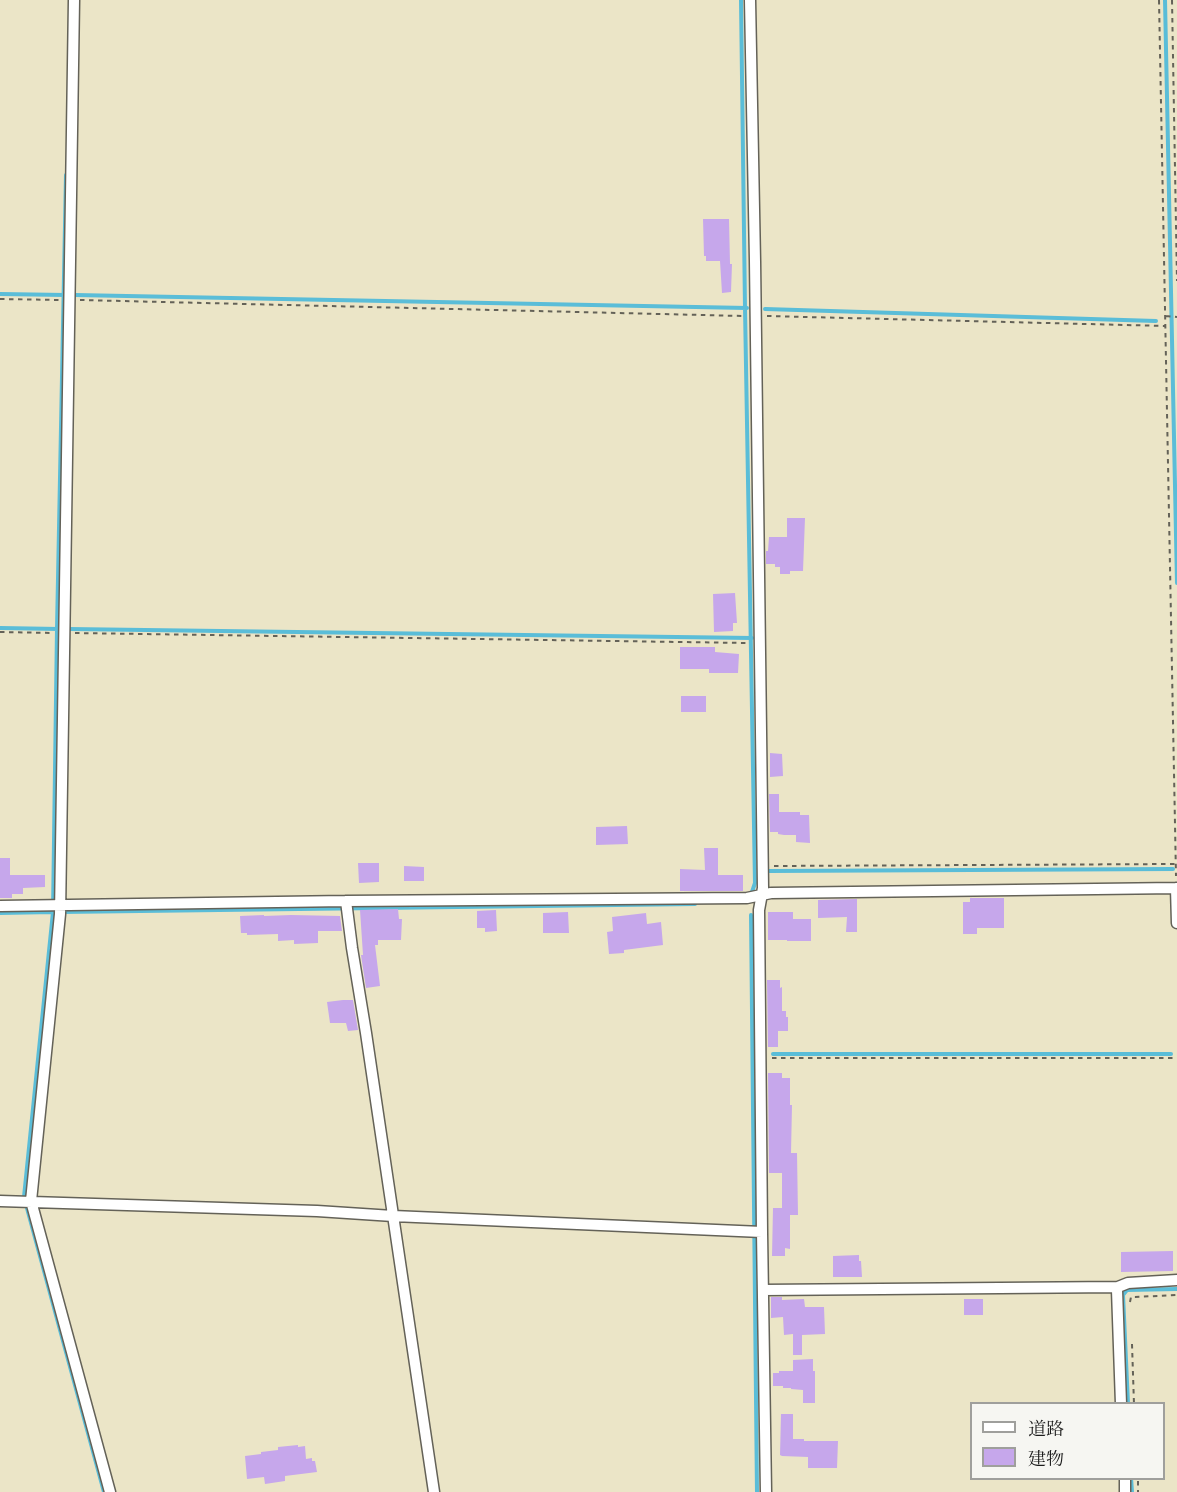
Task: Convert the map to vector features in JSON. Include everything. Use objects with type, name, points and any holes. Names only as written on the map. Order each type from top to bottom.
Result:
[{"type":"street","points":[[74,0],[65,300],[57,908],[27,1202],[110,1492]]},
{"type":"street","points":[[750,0],[763,888],[759,910],[760,1058],[757,1232],[763,1290],[766,1492]]},
{"type":"street","points":[[0,906],[57,908],[347,906],[747,898],[771,893],[1177,888],[1177,923]]},
{"type":"street","points":[[347,906],[434,1492]]},
{"type":"street","points":[[0,1201],[317,1211],[757,1232]]},
{"type":"street","points":[[763,1290],[1118,1287],[1128,1283],[1177,1280]]},
{"type":"street","points":[[1118,1287],[1121,1402]]},
{"type":"path","points":[[1159,0],[1177,888]]},
{"type":"path","points":[[1172,0],[1177,281]]},
{"type":"path","points":[[0,299],[742,316]]},
{"type":"path","points":[[754,316],[1166,326]]},
{"type":"path","points":[[1167,317],[1176,317]]},
{"type":"path","points":[[0,632],[747,644]]},
{"type":"path","points":[[762,866],[1176,864]]},
{"type":"path","points":[[760,1058],[1177,1058]]},
{"type":"path","points":[[1130,1302],[1131,1297],[1177,1295]]},
{"type":"path","points":[[1132,1336],[1134,1402]]},
{"type":"building","points":[[703,219],[729,219],[731,292],[722,293],[720,261],[706,261],[706,256],[704,256]]},
{"type":"building","points":[[787,518],[805,518],[803,571],[780,574],[780,567],[775,567],[775,564],[766,564],[766,551],[768,551],[769,537],[787,537]]},
{"type":"building","points":[[735,593],[737,623],[733,623],[733,631],[714,632],[713,594]]},
{"type":"building","points":[[680,647],[715,647],[715,652],[739,654],[738,673],[709,673],[709,669],[680,669]]},
{"type":"building","points":[[681,696],[706,696],[706,712],[681,712]]},
{"type":"building","points":[[770,753],[782,754],[783,776],[770,777]]},
{"type":"building","points":[[769,794],[779,794],[779,812],[800,812],[800,815],[809,815],[810,843],[796,842],[796,835],[770,832]]},
{"type":"building","points":[[627,826],[628,844],[596,845],[596,827]]},
{"type":"building","points":[[704,848],[718,848],[718,875],[743,875],[743,891],[680,891],[680,869],[705,870]]},
{"type":"building","points":[[0,858],[10,858],[10,875],[45,875],[45,887],[23,888],[23,894],[12,894],[12,898],[0,898]]},
{"type":"building","points":[[358,863],[379,863],[379,882],[359,883]]},
{"type":"building","points":[[404,866],[424,867],[424,881],[404,881]]},
{"type":"building","points":[[970,898],[1004,898],[1004,928],[977,928],[977,934],[963,934],[963,902],[970,902]]},
{"type":"building","points":[[857,899],[857,932],[846,932],[847,917],[818,918],[818,900]]},
{"type":"building","points":[[398,909],[399,919],[402,919],[401,940],[378,940],[378,945],[375,945],[380,986],[366,988],[361,955],[363,955],[360,910]]},
{"type":"building","points":[[496,910],[497,931],[485,932],[485,928],[477,928],[477,911]]},
{"type":"building","points":[[568,912],[569,933],[543,933],[543,913]]},
{"type":"building","points":[[768,912],[793,912],[793,919],[811,919],[811,941],[768,940]]},
{"type":"building","points":[[646,913],[647,924],[661,922],[663,945],[609,954],[607,932],[613,931],[612,917]]},
{"type":"building","points":[[240,916],[340,916],[342,931],[318,931],[318,943],[294,944],[294,940],[278,941],[278,934],[247,935],[247,933],[241,933]]},
{"type":"building","points":[[767,980],[780,980],[782,1011],[786,1011],[786,1017],[788,1017],[788,1031],[778,1031],[778,1047],[768,1047]]},
{"type":"building","points":[[353,1000],[358,1030],[348,1031],[346,1023],[330,1023],[327,1002]]},
{"type":"building","points":[[768,1073],[782,1073],[782,1078],[790,1078],[791,1153],[797,1153],[798,1215],[790,1215],[790,1249],[785,1248],[785,1256],[772,1256],[773,1208],[782,1208],[782,1173],[769,1173]]},
{"type":"building","points":[[1173,1251],[1173,1271],[1121,1272],[1121,1252]]},
{"type":"building","points":[[859,1255],[862,1277],[833,1277],[833,1256]]},
{"type":"building","points":[[771,1297],[782,1297],[782,1300],[804,1299],[805,1307],[824,1307],[825,1334],[802,1335],[802,1355],[793,1355],[793,1334],[784,1335],[783,1317],[771,1318]]},
{"type":"building","points":[[964,1299],[983,1299],[983,1315],[964,1315]]},
{"type":"building","points":[[813,1359],[815,1403],[803,1403],[803,1390],[773,1386],[773,1373],[793,1371],[793,1360]]},
{"type":"building","points":[[781,1414],[793,1414],[793,1439],[838,1441],[837,1468],[808,1468],[808,1457],[780,1455]]},
{"type":"building","points":[[298,1445],[298,1447],[305,1446],[306,1459],[312,1458],[312,1461],[315,1461],[317,1472],[285,1476],[285,1481],[265,1484],[264,1477],[247,1479],[245,1456],[278,1450],[278,1447]]},
{"type":"waterway","points":[[741,0],[755,883],[752,892]]},
{"type":"waterway","points":[[1165,0],[1177,583]]},
{"type":"waterway","points":[[66,175],[53,912],[24,1197],[104,1492]]},
{"type":"waterway","points":[[0,294],[65,295]]},
{"type":"waterway","points":[[75,295],[747,308]]},
{"type":"waterway","points":[[765,309],[1156,321]]},
{"type":"waterway","points":[[0,628],[59,629]]},
{"type":"waterway","points":[[69,629],[752,638]]},
{"type":"waterway","points":[[769,871],[1173,869]]},
{"type":"waterway","points":[[61,912],[695,904]]},
{"type":"waterway","points":[[0,913],[53,912]]},
{"type":"waterway","points":[[751,915],[757,1492]]},
{"type":"waterway","points":[[773,1054],[1171,1054]]},
{"type":"waterway","points":[[1128,1402],[1123,1295],[1127,1290],[1177,1289]]},
{"type":"waterway","points":[[1131,1480],[1132,1492]]}]
